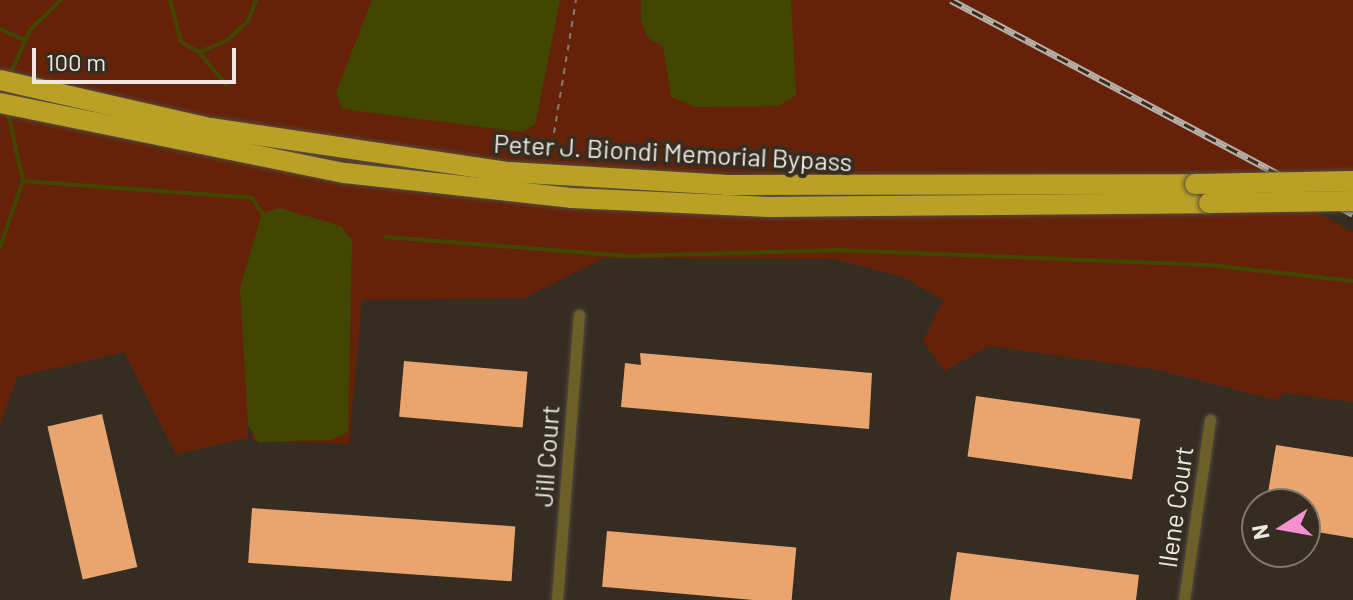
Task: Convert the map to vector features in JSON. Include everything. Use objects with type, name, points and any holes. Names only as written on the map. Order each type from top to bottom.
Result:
[{"type":"highway","name":"Peter J. Biondi Memorial Bypass","points":[[0,80],[73,99],[339,151],[631,181],[1195,184],[1353,181]]},
{"type":"highway","name":"Peter J. Biondi Memorial Bypass","points":[[0,103],[345,173],[571,198],[769,207],[1353,201]]},
{"type":"street","name":"Jill Court","points":[[557,600],[579,315]]},
{"type":"street","name":"Ilene Court","points":[[1184,600],[1210,420]]},
{"type":"path","points":[[551,147],[576,0]]},
{"type":"shaded area","points":[[0,0],[1353,0],[1353,171],[1244,173],[1353,232],[1353,402],[1284,393],[1276,400],[1159,370],[990,346],[944,371],[923,341],[943,300],[903,277],[835,259],[604,258],[524,298],[362,300],[349,444],[253,441],[249,405],[248,438],[176,454],[124,352],[17,377],[0,425]]},
{"type":"shaded area","points":[[372,0],[560,0],[535,125],[521,132],[342,109],[336,92]]},
{"type":"shaded area","points":[[641,0],[791,0],[796,95],[779,106],[696,107],[671,97],[663,47],[648,38],[641,22]]},
{"type":"shaded area","points":[[280,208],[341,226],[352,240],[348,432],[330,440],[258,442],[248,425],[240,288],[262,213]]},
{"type":"building","points":[[640,353],[872,373],[869,429],[621,407],[625,363],[641,365]]},
{"type":"building","points":[[404,361],[528,372],[523,428],[399,417]]},
{"type":"building","points":[[976,396],[1140,419],[1132,480],[968,456]]},
{"type":"building","points":[[102,414],[137,567],[83,580],[47,427]]},
{"type":"building","points":[[1276,445],[1353,457],[1353,538],[1321,533],[1321,488],[1269,488]]},
{"type":"building","points":[[252,508],[515,526],[512,581],[248,563]]},
{"type":"building","points":[[607,531],[796,548],[792,600],[753,600],[602,587]]},
{"type":"building","points":[[957,552],[1139,575],[1136,600],[950,600]]},
{"type":"waterway","points":[[10,75],[30,30],[61,0]]},
{"type":"waterway","points":[[170,0],[181,42],[199,52],[226,41],[248,21],[256,0]]},
{"type":"waterway","points":[[0,29],[25,40]]},
{"type":"waterway","points":[[200,53],[226,85]]},
{"type":"waterway","points":[[0,247],[23,181],[8,112]]},
{"type":"waterway","points":[[23,181],[252,198],[262,213]]},
{"type":"waterway","points":[[386,237],[628,256],[837,250],[1209,265],[1353,281]]},
{"type":"railway","points":[[951,0],[1353,214]]}]
